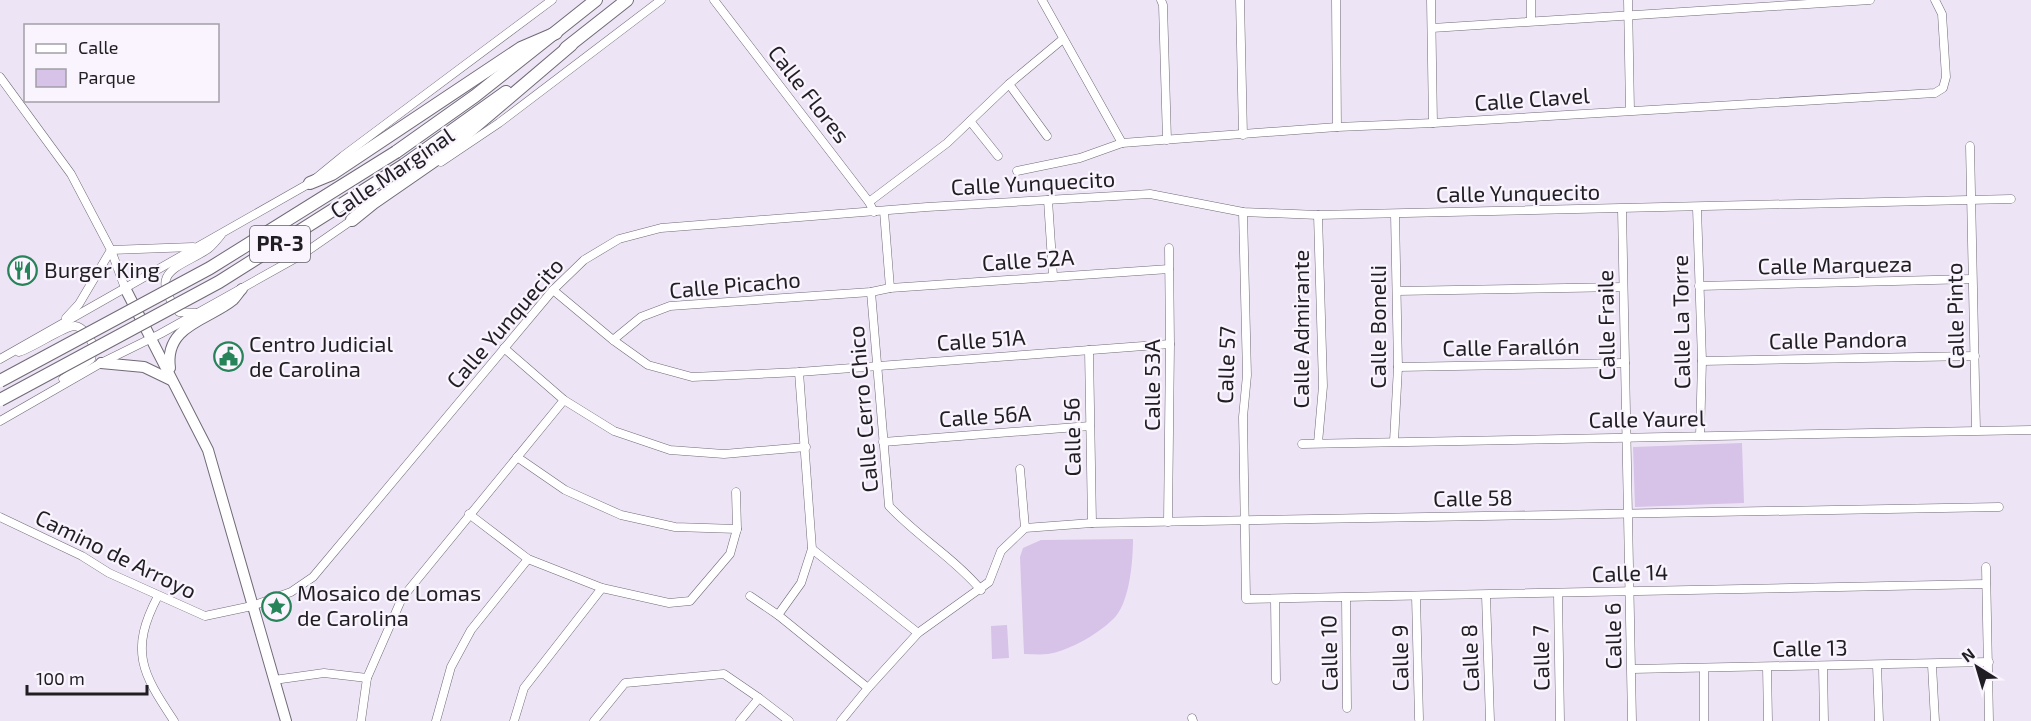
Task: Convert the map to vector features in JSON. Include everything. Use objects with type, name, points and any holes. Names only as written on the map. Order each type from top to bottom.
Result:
[{"type":"main road","name":"PR-3","points":[[0,381],[210,268],[396,152],[475,96],[596,0]]},
{"type":"main road","name":"PR-3","points":[[0,400],[219,282],[404,165],[571,45],[627,0]]},
{"type":"main road","points":[[310,183],[342,168],[521,48],[556,33]]},
{"type":"main road","points":[[352,220],[373,202],[446,152],[571,45]]},
{"type":"street","name":"Calle Marginal","points":[[1,358],[310,183],[552,0]]},
{"type":"street","name":"Calle Marginal","points":[[0,421],[101,363],[198,313],[303,254],[500,123],[661,0]]},
{"type":"street","name":"Calle Flores","points":[[714,0],[869,202],[874,212]]},
{"type":"street","points":[[1042,0],[1122,143]]},
{"type":"street","points":[[1161,0],[1167,140]]},
{"type":"street","points":[[1240,0],[1243,135]]},
{"type":"street","points":[[1336,0],[1337,127]]},
{"type":"street","points":[[1431,0],[1433,123]]},
{"type":"street","points":[[1531,0],[1531,21]]},
{"type":"street","points":[[1628,0],[1630,110]]},
{"type":"street","points":[[1432,28],[1870,0]]},
{"type":"street","name":"Calle Clavel","points":[[1017,171],[1080,158],[1122,143],[1337,127],[1935,93],[1943,88],[1946,77],[1942,14],[1935,0]]},
{"type":"street","points":[[869,202],[947,143],[1009,84],[1063,39]]},
{"type":"street","points":[[0,77],[71,174],[111,250],[125,288],[208,450],[286,721]]},
{"type":"street","points":[[1009,84],[1047,136]]},
{"type":"street","points":[[970,122],[998,156]]},
{"type":"street","name":"Calle Pinto","points":[[1970,146],[1973,201],[1972,279],[1976,430]]},
{"type":"street","name":"Calle Yunquecito","points":[[252,606],[291,592],[313,577],[504,348],[554,290],[584,260],[619,239],[662,228],[1150,194],[1243,212],[1318,215],[1973,201]]},
{"type":"street","points":[[1973,201],[2011,199]]},
{"type":"street","points":[[1048,200],[1053,276]]},
{"type":"street","name":"Calle La Torre","points":[[1696,208],[1702,361],[1700,436]]},
{"type":"street","name":"Calle Fraile","points":[[1622,209],[1628,513]]},
{"type":"street","points":[[884,211],[890,288]]},
{"type":"street","name":"Calle 57","points":[[1243,212],[1247,375],[1243,417],[1246,599]]},
{"type":"street","name":"Calle Bonelli","points":[[1394,441],[1398,367],[1395,214]]},
{"type":"street","name":"Calle Admirante","points":[[1318,215],[1323,386],[1318,443]]},
{"type":"street","points":[[198,313],[179,312],[169,297],[166,278],[170,271],[210,248],[226,230]]},
{"type":"street","points":[[111,250],[198,246]]},
{"type":"street","name":"Calle 53A","points":[[1168,522],[1169,248]]},
{"type":"street","points":[[58,326],[79,304],[111,250]]},
{"type":"street","name":"Calle 52A","points":[[871,292],[890,288],[1169,269]]},
{"type":"street","name":"Calle Marqueza","points":[[1699,286],[1972,279]]},
{"type":"street","points":[[1397,291],[1623,287]]},
{"type":"street","points":[[171,380],[169,352],[174,343],[191,324],[232,300],[242,288]]},
{"type":"street","name":"Calle 51A","points":[[554,290],[613,340],[648,365],[692,377],[799,372],[1170,344]]},
{"type":"street","name":"Calle Picacho","points":[[613,340],[641,317],[670,306],[871,292]]},
{"type":"street","name":"Calle Cerro Chico","points":[[871,292],[889,506],[908,526],[964,570],[981,590]]},
{"type":"street","points":[[1,358],[39,344],[64,329],[75,326],[81,328],[94,346],[91,359],[49,392]]},
{"type":"street","points":[[504,348],[564,400],[614,432],[670,450],[724,454],[806,447]]},
{"type":"street","name":"Calle 56","points":[[1089,350],[1092,523]]},
{"type":"street","name":"Calle Pandora","points":[[1702,361],[1975,356]]},
{"type":"street","points":[[101,363],[144,368],[171,380]]},
{"type":"street","name":"Calle Farallón","points":[[1398,367],[1624,363]]},
{"type":"street","points":[[778,615],[801,583],[812,549],[799,372]]},
{"type":"street","points":[[361,721],[367,678],[402,598],[564,400]]},
{"type":"street","name":"Calle 56A","points":[[883,442],[1090,426]]},
{"type":"street","name":"Calle Yaurel","points":[[1302,444],[2031,430]]},
{"type":"street","points":[[517,457],[565,490],[621,515],[675,527],[737,528]]},
{"type":"street","points":[[841,721],[918,633],[981,590],[989,582],[1001,551],[1025,528],[1020,469]]},
{"type":"street","points":[[469,514],[528,559],[602,588],[669,603],[690,601],[730,554],[737,528],[736,492]]},
{"type":"street","name":"Calle 58","points":[[1025,528],[1092,523],[1999,507]]},
{"type":"street","name":"Calle 6","points":[[1628,513],[1632,721]]},
{"type":"street","name":"Camino de Arroyo","points":[[0,517],[82,556],[109,573],[205,616],[252,606]]},
{"type":"street","points":[[812,549],[918,633]]},
{"type":"street","points":[[436,721],[451,667],[471,630],[528,559]]},
{"type":"street","points":[[1986,567],[1989,721]]},
{"type":"street","name":"Calle 14","points":[[1246,599],[1986,584]]},
{"type":"street","points":[[514,721],[524,688],[602,588]]},
{"type":"street","name":"Calle 7","points":[[1558,594],[1560,721]]},
{"type":"street","name":"Calle 8","points":[[1486,595],[1490,721]]},
{"type":"street","points":[[158,596],[147,617],[141,647],[142,664],[155,693],[174,721]]},
{"type":"street","points":[[750,596],[778,615],[868,688]]},
{"type":"street","name":"Calle 9","points":[[1416,596],[1419,718]]},
{"type":"street","name":"Calle 10","points":[[1346,598],[1347,708]]},
{"type":"street","points":[[1275,600],[1276,680]]},
{"type":"street","name":"Calle 13","points":[[1632,669],[1989,662]]},
{"type":"street","points":[[1932,664],[1935,721]]},
{"type":"street","points":[[1878,665],[1879,721]]},
{"type":"street","points":[[1823,666],[1824,721]]},
{"type":"street","points":[[1767,667],[1768,721]]},
{"type":"street","points":[[1704,668],[1704,721]]},
{"type":"street","points":[[274,681],[324,673],[367,678]]},
{"type":"street","points":[[594,721],[625,683],[724,674],[789,721]]},
{"type":"street","points":[[740,721],[759,698]]},
{"type":"green space","points":[[1742,443],[1744,503],[1635,507],[1633,447]]},
{"type":"green space","points":[[1133,539],[1128,590],[1116,616],[1094,634],[1066,649],[1048,654],[1024,654],[1020,557],[1023,548],[1041,540]]},
{"type":"green space","points":[[1007,625],[1009,658],[992,659],[991,626]]},
{"type":"place","name":"Burger King","points":[[23,270]]},
{"type":"place","name":"Centro Judicial de Carolina","points":[[228,357]]},
{"type":"place","name":"Mosaico de Lomas de Carolina","points":[[276,606]]}]
